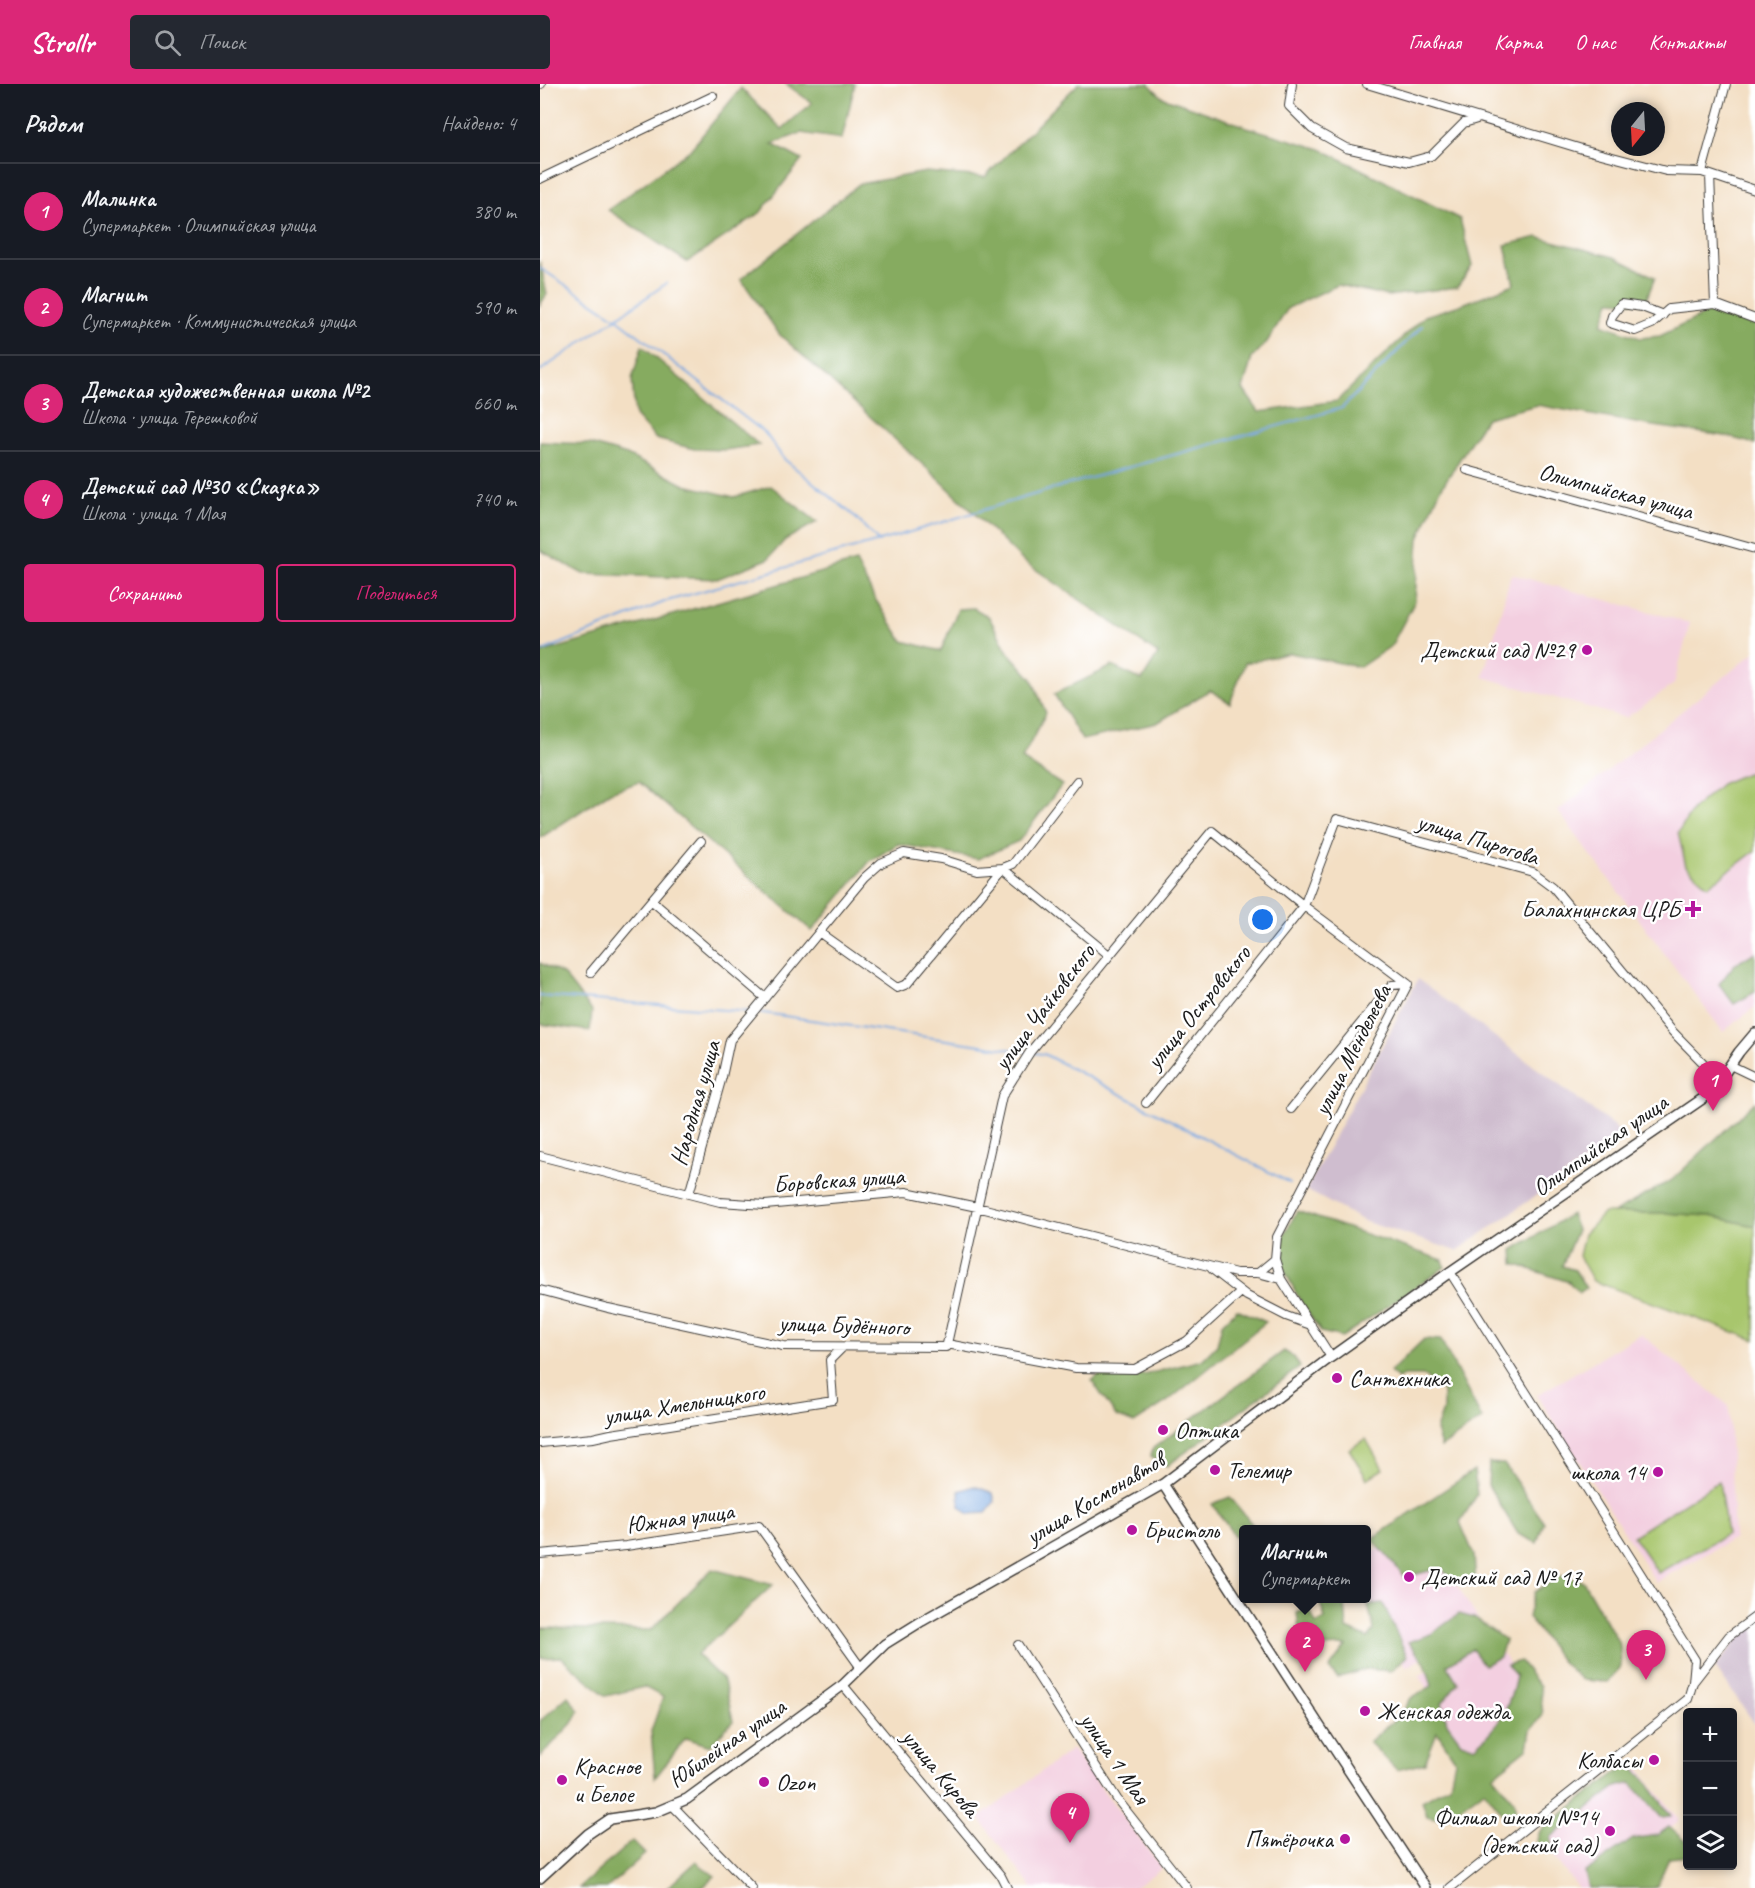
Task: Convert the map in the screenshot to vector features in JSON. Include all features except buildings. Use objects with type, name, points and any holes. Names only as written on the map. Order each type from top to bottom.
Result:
[{"type":"street","points":[[1292,84],[1289,106],[1312,129],[1346,148],[1409,162],[1431,156],[1464,123],[1479,118]]},
{"type":"street","points":[[1367,84],[1666,171],[1706,173],[1755,190]]},
{"type":"street","points":[[1714,304],[1706,173],[1726,84]]},
{"type":"street","points":[[540,179],[713,96]]},
{"type":"street","points":[[1663,315],[1642,307],[1621,303],[1610,322],[1635,331],[1652,324],[1663,315],[1669,309],[1714,304],[1755,319]]},
{"type":"street","name":"Олимпийская улица","points":[[1467,470],[1755,548]]},
{"type":"street","points":[[820,933],[897,988],[907,984],[1003,868],[1013,864],[1077,781]]},
{"type":"street","name":"улица Пирогова","points":[[1304,906],[1337,819],[1533,872],[1552,887],[1673,1032],[1720,1080]]},
{"type":"street","name":"улица Чайковского","points":[[946,1344],[1002,1096],[1030,1052],[1109,955],[1212,831],[1304,906]]},
{"type":"street","points":[[591,972],[700,841]]},
{"type":"street","name":"Народная улица","points":[[689,1194],[730,1040],[864,878],[880,863],[904,853],[941,859],[977,870],[1003,868]]},
{"type":"street","points":[[1003,868],[1109,955]]},
{"type":"street","points":[[652,901],[765,998]]},
{"type":"street","points":[[1304,906],[1408,984]]},
{"type":"street","name":"улица Островского","points":[[1146,1103],[1304,906]]},
{"type":"street","name":"улица Менделеева","points":[[1291,1109],[1392,985],[1408,984]]},
{"type":"street","name":"улица Менделеева","points":[[1281,1279],[1275,1259],[1277,1237],[1408,984]]},
{"type":"street","name":"Олимпийская улица","points":[[1450,1272],[1711,1093],[1755,1034]]},
{"type":"street","points":[[1730,1065],[1755,1077]]},
{"type":"street","name":"Боровская улица","points":[[540,1156],[720,1202],[765,1205],[906,1192],[977,1207],[1236,1273],[1258,1273],[1281,1279]]},
{"type":"street","points":[[1258,1273],[1275,1259]]},
{"type":"street","name":"Боровская улица","points":[[1209,1266],[1241,1292],[1286,1316],[1311,1325]]},
{"type":"street","points":[[1450,1272],[1695,1660],[1693,1682],[1688,1699],[1450,1888]]},
{"type":"street","name":"улица Космонавтов","points":[[843,1686],[885,1644],[1163,1484],[1331,1357],[1450,1272]]},
{"type":"street","points":[[1281,1279],[1331,1357]]},
{"type":"street","name":"улица Будённого","points":[[540,1290],[608,1308],[783,1346],[946,1347],[946,1344],[1076,1368],[1135,1369],[1187,1341],[1241,1292]]},
{"type":"street","name":"улица Хмельницкого","points":[[540,1443],[593,1438],[834,1400],[830,1360],[843,1347]]},
{"type":"street","points":[[1163,1484],[1239,1601]]},
{"type":"street","name":"Южная улица","points":[[540,1554],[626,1546],[759,1526],[861,1668]]},
{"type":"street","points":[[1240,1603],[1426,1888]]},
{"type":"street","points":[[1693,1682],[1729,1636],[1755,1617]]},
{"type":"street","name":"улица 1 Мая","points":[[1018,1645],[1118,1799],[1187,1888]]},
{"type":"street","name":"Юбилейная улица","points":[[540,1878],[588,1834],[610,1819],[656,1812],[687,1798],[843,1686]]},
{"type":"street","name":"улица Кирова","points":[[843,1686],[1001,1876],[1007,1888]]},
{"type":"street","points":[[672,1805],[752,1888]]},
{"type":"shaded area","name":"Детский сад №29","points":[[1511,574],[1690,623],[1674,684],[1626,718],[1483,677]]},
{"type":"shaded area","name":"Балахнинская ЦРБ","points":[[1755,652],[1755,1007],[1723,1032],[1558,811]]},
{"type":"shaded area","points":[[1418,979],[1615,1127],[1621,1136],[1457,1251],[1366,1222],[1306,1190]]},
{"type":"shaded area","name":"школа 14","points":[[1641,1334],[1729,1406],[1734,1538],[1656,1582],[1537,1395]]},
{"type":"shaded area","name":"Детский сад № 17","points":[[1420,1526],[1481,1624],[1407,1667],[1367,1603],[1371,1603],[1371,1553]]},
{"type":"shaded area","points":[[1755,1624],[1755,1724],[1715,1667],[1745,1631]]},
{"type":"shaded area","name":"Детский сад № 17","points":[[1488,1634],[1544,1711],[1474,1765],[1424,1695],[1429,1690],[1419,1676]]},
{"type":"shaded area","points":[[1072,1749],[1162,1868],[1134,1888],[1032,1888],[979,1818]]},
{"type":"shaded area","name":"Филиал школы №14 (детский сад)","points":[[1636,1765],[1680,1821],[1593,1888],[1578,1888],[1541,1841]]},
{"type":"green space","points":[[786,84],[855,84],[842,139],[801,133],[772,144],[802,160],[760,213],[687,262],[608,210],[690,150],[741,88],[782,129],[812,103]]},
{"type":"green space","points":[[1078,84],[1149,84],[1162,97],[1247,127],[1321,149],[1460,219],[1472,266],[1457,287],[1388,296],[1338,285],[1288,308],[1267,342],[1252,358],[1243,389],[1259,412],[1337,401],[1425,316],[1514,284],[1505,245],[1538,237],[1614,257],[1655,277],[1645,303],[1610,301],[1602,324],[1640,338],[1660,336],[1715,309],[1755,322],[1755,444],[1725,436],[1647,425],[1537,405],[1486,418],[1440,490],[1419,539],[1415,601],[1391,646],[1360,667],[1290,653],[1245,663],[1230,703],[1210,690],[1157,723],[1082,740],[1054,694],[1112,666],[1142,680],[1158,654],[1022,560],[943,483],[779,334],[741,279],[859,184],[926,172],[985,177]]},
{"type":"green space","points":[[540,261],[547,294],[540,305]]},
{"type":"green space","points":[[642,346],[759,445],[725,450],[694,449],[656,439],[635,416],[632,379]]},
{"type":"green space","points":[[540,442],[590,444],[627,455],[685,485],[734,497],[771,486],[817,522],[785,540],[768,559],[717,579],[583,574],[540,550]]},
{"type":"green space","points":[[856,562],[875,599],[903,641],[941,651],[958,609],[974,608],[989,617],[1008,652],[1032,679],[1046,713],[1022,759],[1062,785],[1019,841],[978,859],[898,844],[870,861],[812,931],[639,782],[610,792],[540,838],[540,653]]},
{"type":"green space","points":[[1747,773],[1755,774],[1755,851],[1708,886],[1686,866],[1678,833],[1693,809],[1721,784]]},
{"type":"green space","points":[[1755,952],[1755,992],[1734,1004],[1719,984],[1734,965]]},
{"type":"green space","points":[[540,963],[563,974],[592,1011],[590,1031],[540,1024]]},
{"type":"green space","points":[[1755,1102],[1755,1226],[1710,1216],[1613,1213],[1672,1180]]},
{"type":"green space","points":[[1297,1211],[1443,1260],[1445,1267],[1342,1337],[1321,1332],[1301,1302],[1281,1264],[1282,1239]]},
{"type":"green space","points":[[1604,1213],[1710,1216],[1755,1226],[1755,1340],[1593,1281],[1579,1256],[1584,1234]]},
{"type":"green space","points":[[1571,1214],[1577,1230],[1562,1266],[1575,1270],[1586,1288],[1579,1293],[1569,1282],[1514,1264],[1513,1250]]},
{"type":"green space","points":[[1237,1309],[1266,1322],[1168,1401],[1134,1423],[1116,1416],[1092,1381],[1100,1374],[1144,1375],[1202,1360],[1217,1345],[1222,1324]]},
{"type":"green space","points":[[1424,1339],[1441,1340],[1482,1419],[1441,1447],[1436,1430],[1443,1410],[1443,1391],[1423,1376],[1403,1376],[1398,1379],[1390,1372]]},
{"type":"green space","points":[[1284,1351],[1294,1357],[1300,1367],[1167,1466],[1151,1456],[1152,1449]]},
{"type":"green space","points":[[1366,1439],[1383,1469],[1367,1479],[1349,1449]]},
{"type":"green space","points":[[1489,1463],[1504,1464],[1544,1522],[1537,1543],[1518,1534],[1488,1485]]},
{"type":"green space","points":[[1474,1470],[1477,1495],[1460,1522],[1474,1555],[1476,1585],[1454,1582],[1441,1568],[1405,1577],[1372,1539]]},
{"type":"green space","points":[[1719,1481],[1727,1534],[1658,1573],[1633,1536]]},
{"type":"green space","points":[[1230,1497],[1253,1525],[1239,1525],[1239,1542],[1212,1504]]},
{"type":"green space","points":[[712,1569],[773,1585],[697,1655],[724,1681],[733,1721],[710,1746],[686,1738],[655,1778],[651,1731],[663,1697],[644,1687],[606,1696],[561,1657],[540,1658],[540,1628],[651,1630]]},
{"type":"green space","points":[[1561,1576],[1583,1581],[1620,1645],[1621,1667],[1607,1682],[1582,1680],[1563,1663],[1528,1617],[1534,1592]]},
{"type":"green space","points":[[1320,1603],[1347,1603],[1345,1604],[1347,1629],[1368,1638],[1374,1630],[1368,1605],[1383,1603],[1407,1656],[1391,1671],[1366,1669],[1338,1678],[1329,1669],[1346,1646],[1318,1647],[1299,1628],[1297,1613],[1309,1608],[1316,1624],[1325,1619]]},
{"type":"green space","points":[[1459,1614],[1474,1618],[1505,1640],[1500,1657],[1484,1665],[1472,1649],[1447,1665],[1458,1683],[1442,1703],[1447,1723],[1461,1742],[1475,1747],[1491,1732],[1502,1716],[1516,1676],[1507,1665],[1520,1661],[1540,1687],[1543,1715],[1531,1730],[1528,1748],[1493,1776],[1514,1801],[1516,1814],[1506,1818],[1484,1790],[1444,1820],[1427,1816],[1422,1801],[1450,1785],[1455,1760],[1437,1732],[1425,1763],[1397,1770],[1369,1742],[1402,1713],[1411,1698],[1432,1686],[1425,1663],[1408,1642],[1431,1634]]},
{"type":"green space","points":[[568,1696],[579,1711],[575,1720],[540,1757],[540,1721]]},
{"type":"green space","points":[[1628,1764],[1645,1779],[1671,1816],[1661,1817],[1631,1783],[1616,1787],[1551,1837],[1552,1849],[1536,1843],[1540,1831]]},
{"type":"green space","points":[[1669,1827],[1683,1839],[1683,1856],[1669,1858],[1657,1886],[1652,1888],[1589,1888],[1585,1872],[1633,1839],[1657,1835]]},
{"type":"green space","points":[[632,1841],[645,1854],[607,1888],[579,1888]]},
{"type":"green space","points":[[696,1862],[715,1876],[702,1888],[667,1888]]},
{"type":"water","points":[[974,1486],[993,1493],[995,1502],[986,1513],[969,1514],[960,1506],[959,1491]]},
{"type":"waterway","points":[[540,268],[616,318],[765,433],[784,459],[853,515],[879,542]]},
{"type":"waterway","points":[[540,371],[667,283]]},
{"type":"waterway","points":[[540,652],[667,601],[897,536],[1069,484],[1342,408],[1422,326]]},
{"type":"waterway","points":[[540,996],[751,1012]]},
{"type":"waterway","points":[[757,1012],[1028,1052]]},
{"type":"waterway","points":[[1033,1053],[1044,1054],[1290,1183]]},
{"type":"place","name":"Детский сад №29","points":[[1587,650]]},
{"type":"place","name":"Балахнинская ЦРБ","points":[[1693,909]]},
{"type":"place","name":"Малинка","points":[[1713,1111]]},
{"type":"place","name":"Сантехника","points":[[1337,1378]]},
{"type":"place","name":"Оптика","points":[[1163,1430]]},
{"type":"place","name":"Телемир","points":[[1215,1470]]},
{"type":"place","name":"школа 14","points":[[1658,1472]]},
{"type":"place","name":"Бристоль","points":[[1132,1530]]},
{"type":"place","name":"Детский сад № 17","points":[[1409,1577]]},
{"type":"place","name":"Магнит","points":[[1305,1672]]},
{"type":"place","name":"Детская художественная школа №2","points":[[1646,1680]]},
{"type":"place","name":"Женская одежда","points":[[1365,1711]]},
{"type":"place","name":"Колбасы","points":[[1654,1760]]},
{"type":"place","name":"Красное и Белое","points":[[562,1780]]},
{"type":"place","name":"Ozon","points":[[764,1782]]},
{"type":"place","name":"Филиал школы №14 (детский сад)","points":[[1610,1831]]},
{"type":"place","name":"Пятёрочка","points":[[1345,1839]]},
{"type":"place","name":"Детский сад №30 «Сказка»","points":[[1070,1843]]}]
